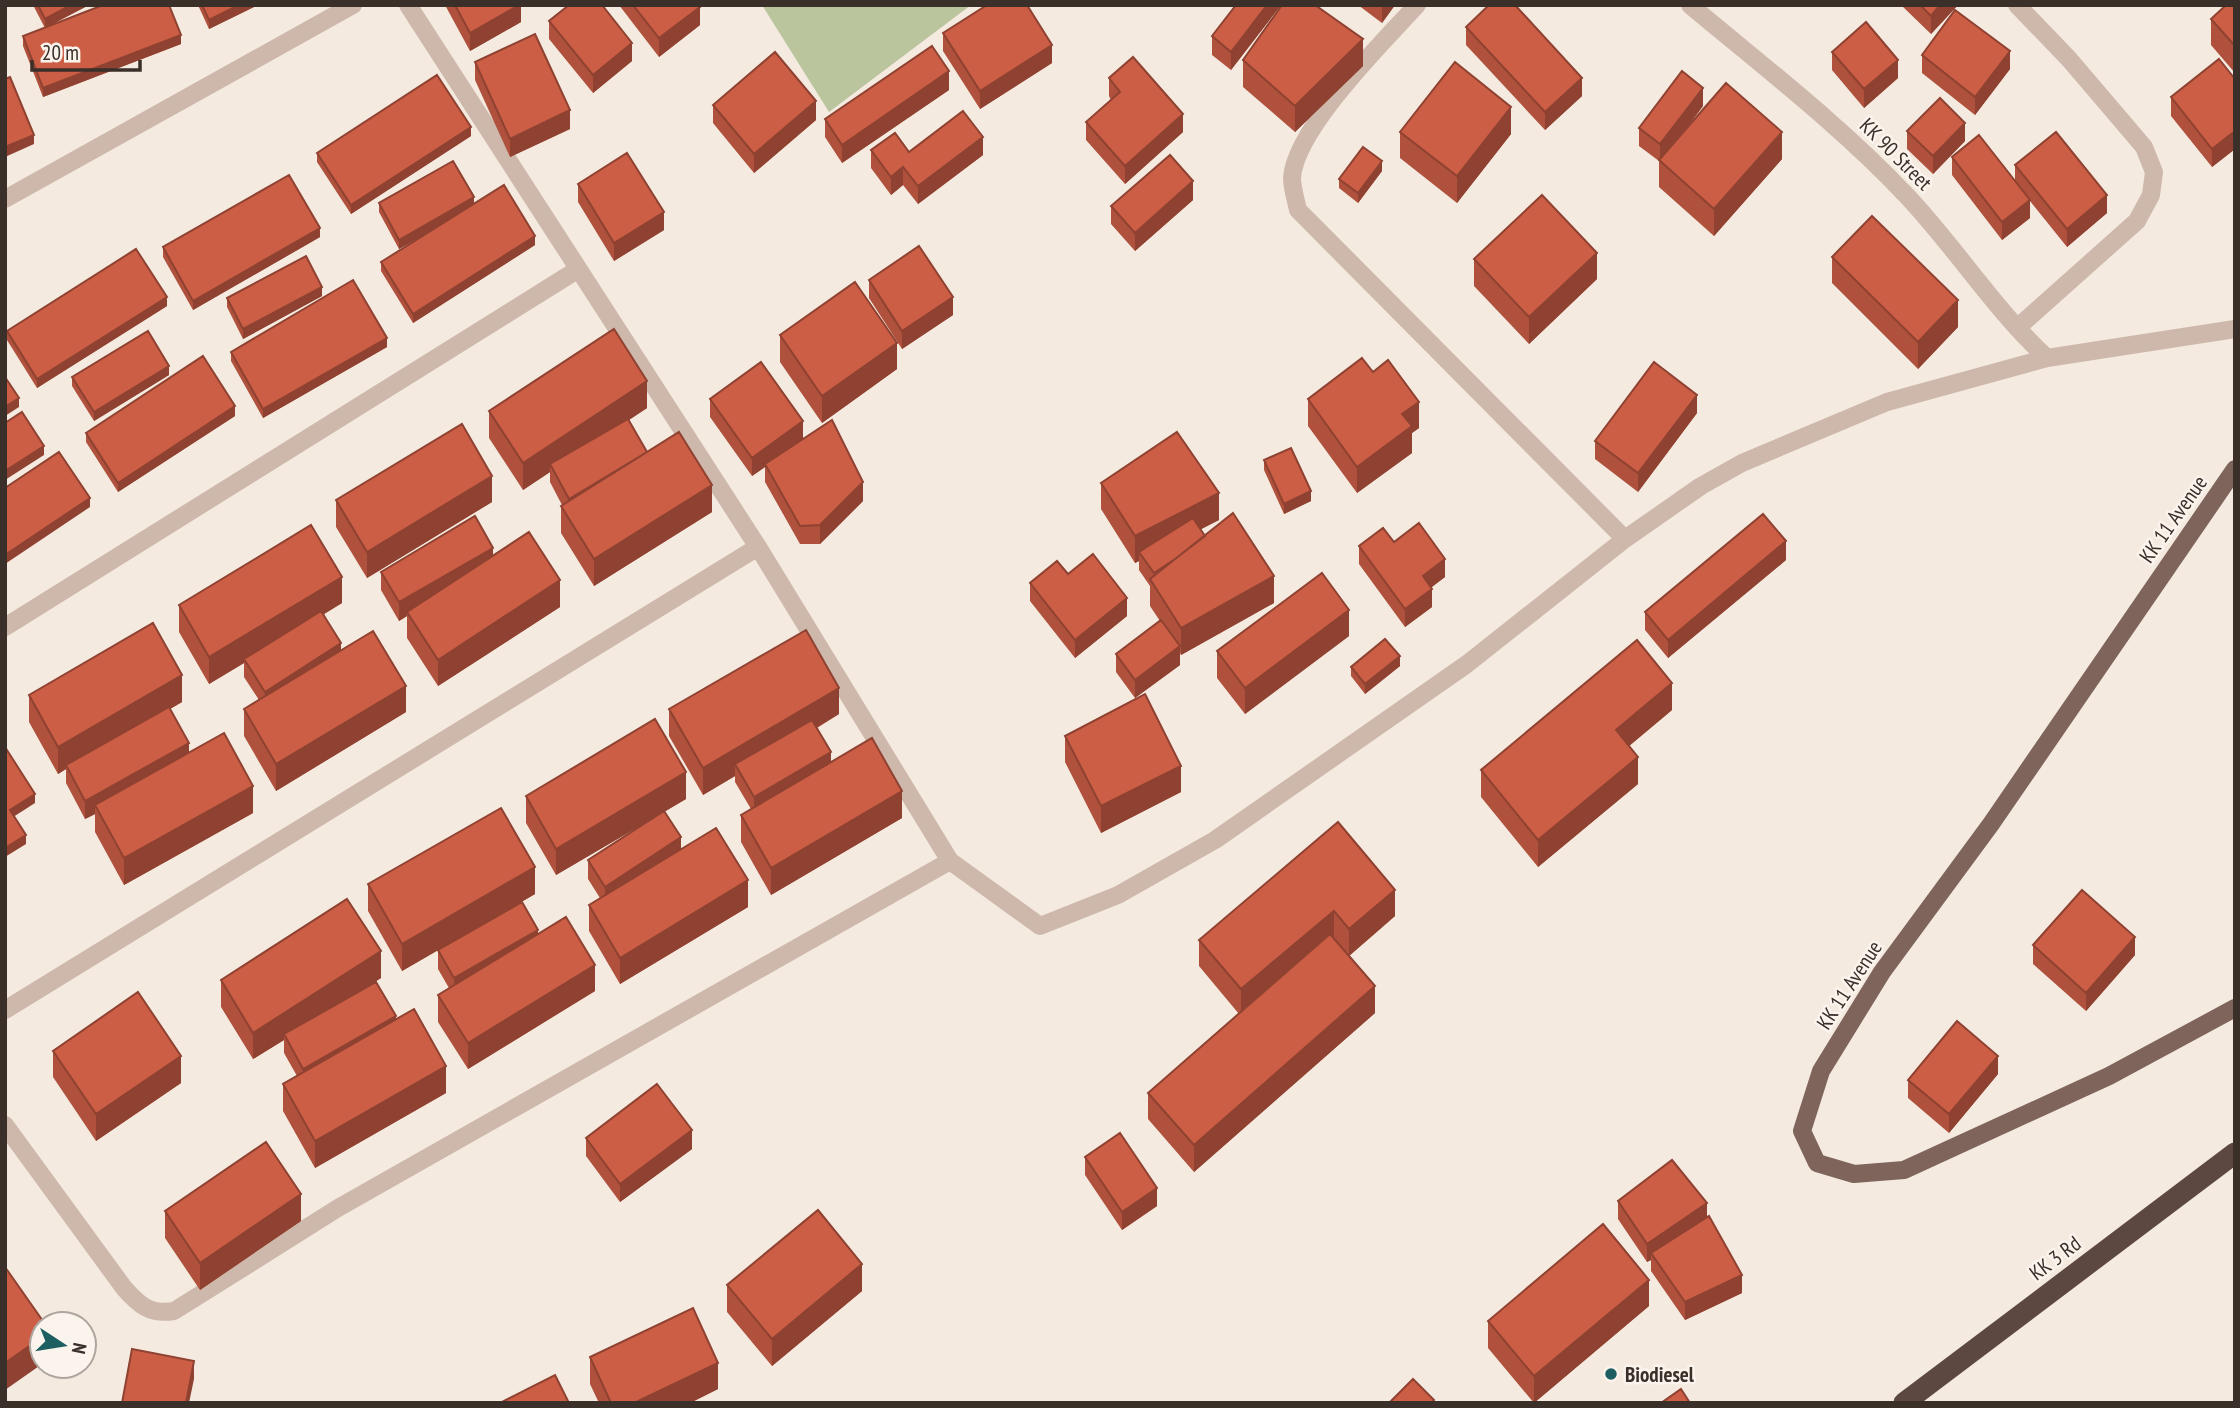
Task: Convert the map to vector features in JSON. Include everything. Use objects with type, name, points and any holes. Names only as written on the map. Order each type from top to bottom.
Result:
[{"type":"highway","name":"KK 3 Rd","points":[[1904,1403],[2235,1153]]},
{"type":"main road","name":"KK 11 Avenue","points":[[2235,469],[1992,824],[1882,972],[1821,1071],[1802,1131],[1816,1163],[1854,1174],[1904,1170],[2109,1076],[2235,1008]]},
{"type":"street","points":[[5,199],[353,5]]},
{"type":"street","points":[[408,5],[758,547],[950,861],[1040,926],[1118,895],[1215,840],[1468,664],[1625,539],[1701,486],[1742,463],[1887,402],[2047,358],[2235,330]]},
{"type":"street","points":[[1417,5],[1336,97],[1301,146],[1292,178],[1298,210],[1625,539]]},
{"type":"street","name":"KK 90 Street","points":[[1690,5],[1851,139],[1909,198],[2017,328],[2047,358]]},
{"type":"street","points":[[2017,5],[2069,59],[2144,147],[2154,172],[2151,195],[2137,221],[2017,328]]},
{"type":"street","points":[[5,627],[577,270]]},
{"type":"street","points":[[5,1010],[758,547]]},
{"type":"street","points":[[5,1125],[139,1305],[158,1314],[174,1311],[338,1208],[950,861]]},
{"type":"green space","points":[[762,5],[971,5],[829,112]]},
{"type":"building","points":[[38,5],[71,5],[45,19]]},
{"type":"building","points":[[103,5],[169,5],[181,35],[43,88],[23,36]]},
{"type":"building","points":[[202,5],[239,5],[209,20]]},
{"type":"building","points":[[455,5],[519,5],[470,33]]},
{"type":"building","points":[[569,5],[602,5],[632,43],[593,75],[549,21]]},
{"type":"building","points":[[633,5],[699,5],[700,7],[659,38]]},
{"type":"building","points":[[987,5],[1027,5],[1052,45],[980,91],[943,33]]},
{"type":"building","points":[[1236,5],[1267,5],[1231,52],[1212,36]]},
{"type":"building","points":[[1282,5],[1315,5],[1363,39],[1295,106],[1243,60]]},
{"type":"building","points":[[1489,5],[1515,5],[1582,78],[1545,112],[1466,27]]},
{"type":"building","points":[[1920,5],[1940,5],[1931,16]]},
{"type":"building","points":[[2226,5],[2235,5],[2235,46],[2211,19]]},
{"type":"building","points":[[1955,10],[2010,51],[1975,97],[1922,55]]},
{"type":"building","points":[[1866,22],[1898,60],[1864,89],[1832,52]]},
{"type":"building","points":[[535,34],[570,110],[510,139],[475,62]]},
{"type":"building","points":[[932,46],[949,71],[842,145],[825,119]]},
{"type":"building","points":[[775,52],[816,101],[754,154],[713,105]]},
{"type":"building","points":[[1133,57],[1183,114],[1125,166],[1086,122],[1120,92],[1109,78]]},
{"type":"building","points":[[2219,59],[2235,79],[2235,131],[2212,149],[2171,97]]},
{"type":"building","points":[[1455,62],[1511,107],[1457,176],[1400,132]]},
{"type":"building","points":[[1682,71],[1703,88],[1660,144],[1639,128]]},
{"type":"building","points":[[437,75],[471,127],[351,205],[317,153]]},
{"type":"building","points":[[10,77],[34,135],[5,147],[5,79]]},
{"type":"building","points":[[1726,83],[1782,132],[1714,209],[1659,160]]},
{"type":"building","points":[[1940,98],[1965,123],[1933,156],[1907,131]]},
{"type":"building","points":[[963,111],[983,137],[918,186],[903,167],[891,177],[871,150],[895,133],[909,152]]},
{"type":"building","points":[[2056,132],[2107,195],[2067,229],[2015,165]]},
{"type":"building","points":[[1979,135],[2030,200],[2002,222],[1952,157]]},
{"type":"building","points":[[1363,147],[1382,161],[1358,193],[1339,179]]},
{"type":"building","points":[[627,153],[664,212],[614,243],[578,184]]},
{"type":"building","points":[[1170,155],[1193,181],[1135,233],[1111,206]]},
{"type":"building","points":[[453,161],[474,197],[399,240],[379,203]]},
{"type":"building","points":[[289,175],[320,228],[193,301],[163,247]]},
{"type":"building","points":[[504,185],[535,236],[413,314],[381,262]]},
{"type":"building","points":[[1542,195],[1597,253],[1529,317],[1474,259]]},
{"type":"building","points":[[1872,216],[1958,300],[1918,342],[1832,257]]},
{"type":"building","points":[[919,246],[953,297],[902,331],[869,280]]},
{"type":"building","points":[[136,249],[167,297],[37,379],[7,331]]},
{"type":"building","points":[[306,256],[322,287],[243,329],[227,298]]},
{"type":"building","points":[[353,280],[387,338],[263,409],[231,352]]},
{"type":"building","points":[[855,282],[897,343],[822,396],[780,335]]},
{"type":"building","points":[[614,329],[647,381],[523,463],[489,411]]},
{"type":"building","points":[[148,331],[169,366],[94,412],[72,377]]},
{"type":"building","points":[[203,356],[235,406],[118,483],[86,433]]},
{"type":"building","points":[[1362,358],[1373,372],[1388,360],[1419,402],[1402,414],[1412,426],[1357,467],[1308,399]]},
{"type":"building","points":[[761,362],[803,421],[752,458],[710,399]]},
{"type":"building","points":[[1654,362],[1697,395],[1638,473],[1595,441]]},
{"type":"building","points":[[5,377],[19,398],[5,407]]},
{"type":"building","points":[[22,412],[44,446],[5,471],[5,423]]},
{"type":"building","points":[[628,419],[647,452],[569,499],[550,464]]},
{"type":"building","points":[[832,420],[863,482],[820,525],[800,526],[765,464]]},
{"type":"building","points":[[462,424],[492,476],[367,552],[336,500]]},
{"type":"building","points":[[679,432],[712,485],[594,559],[561,506]]},
{"type":"building","points":[[1177,432],[1219,493],[1135,536],[1101,483]]},
{"type":"building","points":[[1291,448],[1311,491],[1284,504],[1264,460]]},
{"type":"building","points":[[59,452],[90,498],[5,555],[5,488]]},
{"type":"building","points":[[1233,513],[1274,576],[1181,628],[1150,579]]},
{"type":"building","points":[[1763,514],[1786,541],[1668,640],[1645,612]]},
{"type":"building","points":[[475,516],[493,548],[399,602],[381,572]]},
{"type":"building","points":[[1193,518],[1205,536],[1154,573],[1139,552]]},
{"type":"building","points":[[1419,523],[1445,559],[1423,576],[1432,589],[1405,609],[1359,546],[1383,528],[1394,542]]},
{"type":"building","points":[[311,525],[342,577],[209,657],[179,605]]},
{"type":"building","points":[[529,532],[560,580],[438,660],[407,612]]},
{"type":"building","points":[[1093,554],[1127,598],[1075,640],[1030,583],[1057,561],[1068,574]]},
{"type":"building","points":[[1322,573],[1349,610],[1245,688],[1217,651]]},
{"type":"building","points":[[321,611],[341,643],[265,692],[244,659]]},
{"type":"building","points":[[1161,620],[1180,646],[1135,680],[1116,654]]},
{"type":"building","points":[[153,623],[182,675],[58,747],[29,695]]},
{"type":"building","points":[[806,630],[839,688],[703,768],[669,709]]},
{"type":"building","points":[[373,631],[406,686],[276,764],[244,709]]},
{"type":"building","points":[[1385,639],[1400,656],[1365,684],[1351,667]]},
{"type":"building","points":[[1637,640],[1672,683],[1616,730],[1638,757],[1538,840],[1481,770]]},
{"type":"building","points":[[1145,694],[1181,766],[1101,806],[1065,736]]},
{"type":"building","points":[[169,707],[189,743],[85,801],[66,765]]},
{"type":"building","points":[[655,719],[686,772],[556,849],[526,796]]},
{"type":"building","points":[[812,720],[831,752],[754,797],[735,764]]},
{"type":"building","points":[[224,733],[253,786],[124,858],[95,805]]},
{"type":"building","points":[[872,738],[902,791],[771,868],[741,815]]},
{"type":"building","points":[[5,747],[35,794],[10,810],[26,835],[5,848]]},
{"type":"building","points":[[501,808],[535,867],[402,944],[368,884]]},
{"type":"building","points":[[664,811],[681,837],[605,887],[588,860]]},
{"type":"building","points":[[1338,822],[1395,890],[1349,929],[1334,911],[1241,989],[1199,940]]},
{"type":"building","points":[[716,828],[748,880],[620,958],[589,905]]},
{"type":"building","points":[[2082,890],[2135,937],[2086,993],[2033,945]]},
{"type":"building","points":[[347,899],[381,951],[253,1033],[221,980]]},
{"type":"building","points":[[522,902],[538,930],[454,978],[438,950]]},
{"type":"building","points":[[566,917],[595,965],[468,1043],[438,995]]},
{"type":"building","points":[[1330,934],[1375,986],[1194,1145],[1148,1093]]},
{"type":"building","points":[[376,982],[396,1016],[303,1069],[284,1034]]},
{"type":"building","points":[[138,992],[181,1056],[96,1114],[53,1051]]},
{"type":"building","points":[[414,1009],[446,1066],[315,1141],[283,1084]]},
{"type":"building","points":[[1957,1021],[1998,1056],[1949,1114],[1908,1080]]},
{"type":"building","points":[[657,1084],[692,1130],[620,1184],[586,1138]]},
{"type":"building","points":[[1120,1133],[1157,1188],[1122,1212],[1085,1157]]},
{"type":"building","points":[[266,1142],[301,1194],[200,1263],[165,1211]]},
{"type":"building","points":[[1672,1160],[1707,1203],[1647,1244],[1618,1201]]},
{"type":"building","points":[[818,1210],[862,1264],[772,1339],[727,1285]]},
{"type":"building","points":[[1709,1216],[1742,1275],[1685,1302],[1651,1253]]},
{"type":"building","points":[[1603,1224],[1649,1280],[1534,1376],[1488,1321]]},
{"type":"building","points":[[5,1267],[35,1310],[28,1310],[28,1347],[5,1363]]},
{"type":"building","points":[[693,1308],[718,1363],[634,1403],[611,1403],[590,1357]]},
{"type":"building","points":[[132,1349],[194,1361],[186,1403],[122,1403]]},
{"type":"building","points":[[555,1375],[569,1403],[500,1403]]},
{"type":"building","points":[[1413,1379],[1434,1400],[1431,1403],[1389,1403]]},
{"type":"building","points":[[1681,1389],[1690,1403],[1661,1403]]},
{"type":"place","name":"Biodiesel","points":[[1611,1374]]}]
